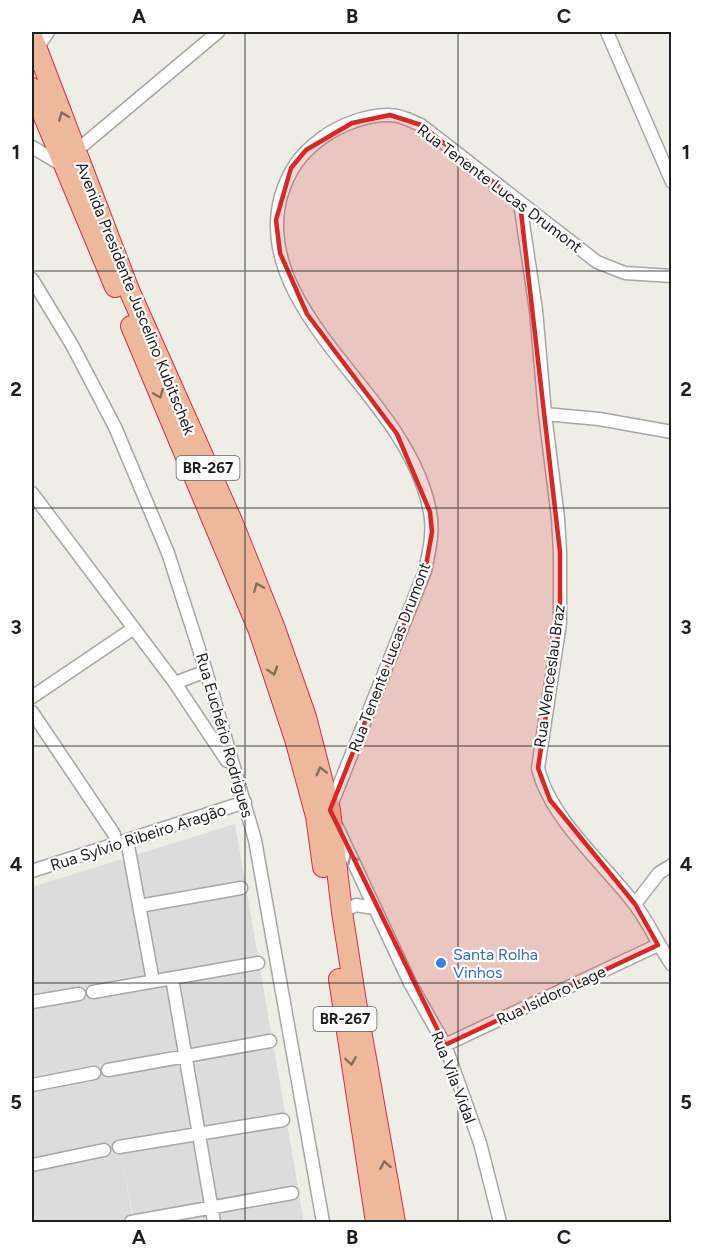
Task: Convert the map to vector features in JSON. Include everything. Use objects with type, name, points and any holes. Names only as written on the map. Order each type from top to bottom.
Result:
[{"type":"highway","name":"Avenida Presidente Juscelino Kubitschek","points":[[34,42],[52,88],[70,159],[260,631],[295,739],[316,816],[376,1222]]},
{"type":"highway","name":"Avenida Presidente Juscelino Kubitschek","points":[[34,100],[70,159],[232,521],[274,626],[306,717],[330,810],[342,912],[395,1222]]},
{"type":"street","points":[[34,42],[48,32]]},
{"type":"street","points":[[32,147],[70,159],[218,32]]},
{"type":"street","points":[[607,32],[672,182]]},
{"type":"street","points":[[34,100],[52,88]]},
{"type":"street","name":"Rua Tenente Lucas Drumont","points":[[330,810],[424,571],[432,532],[430,512],[423,488],[398,434],[307,314],[288,275],[280,253],[276,220],[291,168],[306,150],[329,133],[352,123],[390,115],[401,117],[421,124],[597,262],[625,273],[672,276]]},
{"type":"street","name":"Rua Wenceslau Braz","points":[[520,203],[536,310],[558,518],[560,623],[538,768],[542,785],[550,800],[635,904],[657,945],[672,965]]},
{"type":"street","name":"Rua Euchério Rodrigues","points":[[32,279],[72,345],[115,427],[168,553],[207,672],[255,840],[323,1222]]},
{"type":"street","points":[[546,414],[599,419],[672,432]]},
{"type":"street","points":[[32,493],[175,683],[234,772]]},
{"type":"street","points":[[32,697],[134,628]]},
{"type":"street","points":[[175,683],[207,672]]},
{"type":"street","points":[[32,712],[114,834]]},
{"type":"street","name":"Rua Sylvio Ribeiro Aragão","points":[[32,871],[245,802]]},
{"type":"street","name":"Rua Vila Vidal","points":[[330,810],[374,908],[445,1045],[480,1143],[500,1222]]},
{"type":"street","points":[[127,840],[153,981]]},
{"type":"street","points":[[635,904],[659,873],[672,865]]},
{"type":"street","points":[[139,906],[241,888]]},
{"type":"street","points":[[342,912],[356,905],[374,908]]},
{"type":"street","name":"Rua Isidoro Lage","points":[[445,1045],[657,945]]},
{"type":"street","points":[[93,992],[258,963]]},
{"type":"street","points":[[172,978],[214,1222]]},
{"type":"street","points":[[32,1002],[79,994]]},
{"type":"street","points":[[108,1070],[270,1041]]},
{"type":"street","points":[[32,1085],[94,1073]]},
{"type":"street","points":[[119,1147],[283,1120]]},
{"type":"street","points":[[32,1165],[104,1150]]},
{"type":"street","points":[[131,1222],[292,1193]]},
{"type":"highlighted area","points":[[390,115],[421,125],[520,203],[560,552],[560,623],[538,768],[550,800],[635,904],[658,945],[445,1045],[330,810],[425,571],[432,532],[430,512],[397,434],[307,314],[280,253],[276,220],[291,168],[306,150],[352,123]]},
{"type":"shaded area","points":[[235,824],[304,1222],[134,1222],[122,1155],[133,1222],[32,1222],[32,887]]},
{"type":"place","name":"Santa Rolha Vinhos","points":[[441,963]]}]
